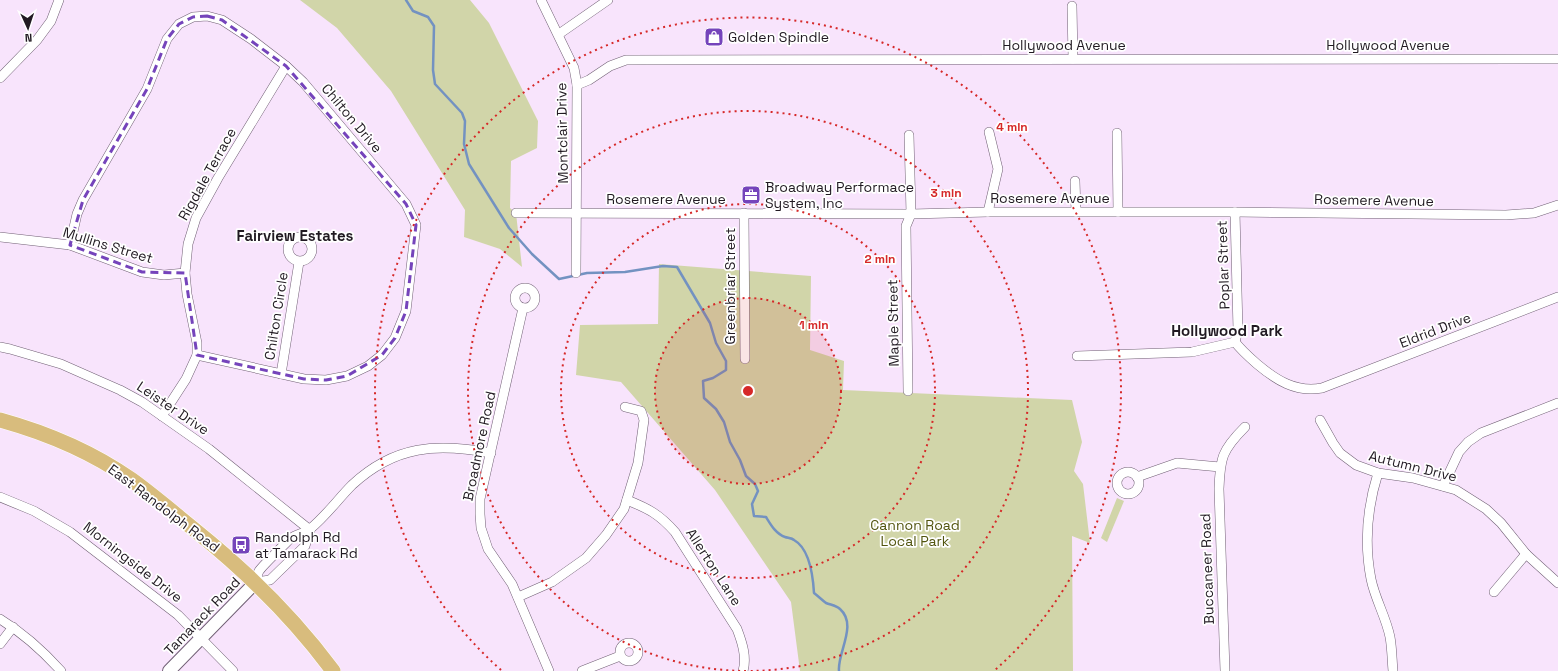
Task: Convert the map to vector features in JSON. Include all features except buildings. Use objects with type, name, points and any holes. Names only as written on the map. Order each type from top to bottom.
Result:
[{"type":"main road","name":"East Randolph Road","points":[[0,420],[66,443],[132,480],[228,557],[256,582],[281,607],[319,651],[333,671]]},
{"type":"street","points":[[0,78],[38,40],[51,21],[59,0]]},
{"type":"street","name":"Montclair Drive","points":[[541,0],[559,34],[574,68],[577,85],[576,273]]},
{"type":"street","points":[[559,34],[608,0]]},
{"type":"street","points":[[1072,6],[1073,59]]},
{"type":"street","name":"Chilton Drive","points":[[70,245],[83,200],[147,90],[167,38],[179,24],[193,17],[207,16],[222,20],[251,39],[286,66],[304,82],[406,204],[416,225],[406,311],[395,338],[382,355],[368,366],[347,376],[326,380],[304,379],[197,356]]},
{"type":"street","name":"Hollywood Avenue","points":[[577,85],[590,80],[610,66],[626,60],[1558,59]]},
{"type":"street","name":"Rigdale Terrace","points":[[162,416],[186,379],[197,356],[197,343],[187,294],[185,274],[188,244],[196,218],[218,178],[286,66]]},
{"type":"street","points":[[988,212],[998,169],[989,132]]},
{"type":"street","points":[[1117,133],[1118,212]]},
{"type":"street","name":"Maple Street","points":[[908,391],[906,226],[910,214],[909,135]]},
{"type":"street","points":[[1076,181],[1076,212]]},
{"type":"street","name":"Rosemere Avenue","points":[[516,213],[910,214],[988,212],[1235,212],[1506,215],[1534,213],[1558,205]]},
{"type":"street","name":"Poplar Street","points":[[1235,212],[1238,330],[1235,342]]},
{"type":"street","name":"Greenbriar Street","points":[[744,213],[744,359]]},
{"type":"street","name":"Mullins Street","points":[[0,237],[70,245],[142,272],[164,275],[185,274]]},
{"type":"street","name":"Chilton Circle","points":[[281,374],[298,262]]},
{"type":"street","name":"Eldrid Drive","points":[[1235,342],[1241,350],[1273,377],[1292,386],[1305,389],[1322,388],[1558,297]]},
{"type":"street","name":"Broadmore Road","points":[[523,308],[480,500],[481,528],[488,549],[512,584],[549,671]]},
{"type":"street","points":[[1077,356],[1192,352],[1235,342]]},
{"type":"street","name":"Leister Drive","points":[[0,347],[61,364],[120,390],[142,402],[209,449],[310,530]]},
{"type":"street","points":[[1443,486],[1459,452],[1468,442],[1481,433],[1558,404]]},
{"type":"street","points":[[518,597],[552,582],[586,558],[606,535],[624,509],[638,463],[644,420],[641,410],[625,407]]},
{"type":"street","name":"Autumn Drive","points":[[1320,420],[1340,453],[1356,465],[1378,473],[1412,478],[1456,490],[1486,509],[1526,554],[1558,583]]},
{"type":"street","name":"Buccaneer Road","points":[[1225,671],[1219,489],[1220,467],[1224,451],[1232,440],[1245,427]]},
{"type":"street","name":"Tamarack Road","points":[[256,582],[270,580],[304,546],[310,530],[352,485],[373,468],[401,454],[422,449],[442,447],[465,448],[491,453]]},
{"type":"street","points":[[1137,477],[1177,463],[1220,467]]},
{"type":"street","points":[[1378,473],[1373,488],[1368,517],[1366,553],[1371,581],[1390,637],[1393,671]]},
{"type":"street","name":"Morningside Drive","points":[[0,497],[34,510],[70,532],[178,615],[233,671]]},
{"type":"street","name":"Allerton Lane","points":[[627,500],[663,519],[675,532],[737,628],[742,642],[745,664],[743,671]]},
{"type":"street","name":"Tamarack Road","points":[[169,671],[256,582],[259,571],[292,538],[310,530]]},
{"type":"street","points":[[1494,592],[1526,554]]},
{"type":"street","points":[[0,619],[13,627],[48,656],[61,671]]},
{"type":"street","points":[[0,644],[13,627]]},
{"type":"street","points":[[582,671],[620,656]]},
{"type":"highlighted area","points":[[207,16],[222,20],[286,66],[406,204],[416,225],[406,311],[395,338],[382,355],[347,376],[326,380],[304,379],[197,355],[185,273],[142,272],[70,245],[83,200],[147,89],[167,39],[179,24],[193,17]]},
{"type":"green space","points":[[300,0],[470,0],[489,23],[538,121],[537,148],[511,161],[510,208],[516,213],[522,267],[500,249],[464,237],[465,210],[391,91],[337,28]]},
{"type":"green space","name":"Cannon Road Local Park","points":[[659,264],[811,276],[810,350],[844,361],[843,390],[1072,400],[1082,442],[1074,471],[1083,484],[1090,543],[1072,536],[1073,671],[800,671],[791,602],[715,490],[621,382],[576,375],[580,325],[658,324]]},
{"type":"green space","points":[[1117,498],[1124,501],[1107,542],[1101,538]]},
{"type":"waterway","points":[[406,0],[413,11],[428,17],[434,26],[433,70],[435,84],[462,113],[465,121],[464,144],[469,164],[509,228],[532,254],[559,279],[587,273],[625,272],[663,266],[677,267],[710,323],[716,343],[726,361],[726,370],[713,378],[703,381],[704,398],[716,409],[724,422],[730,442],[740,460],[746,476],[755,484],[758,491],[752,504],[754,516],[766,517],[779,534],[792,539],[799,544],[804,550],[810,564],[814,593],[826,603],[840,609],[845,616],[847,631],[839,664],[839,671]]},
{"type":"place","name":"Golden Spindle","points":[[714,37]]},
{"type":"place","name":"Broadway Performace System, Inc","points":[[751,195]]},
{"type":"place","name":"Randolph Rd at Tamarack Rd","points":[[241,545]]},
{"type":"district","name":"Fairview Estates","points":[[295,235]]},
{"type":"district","name":"Hollywood Park","points":[[1227,330]]}]
